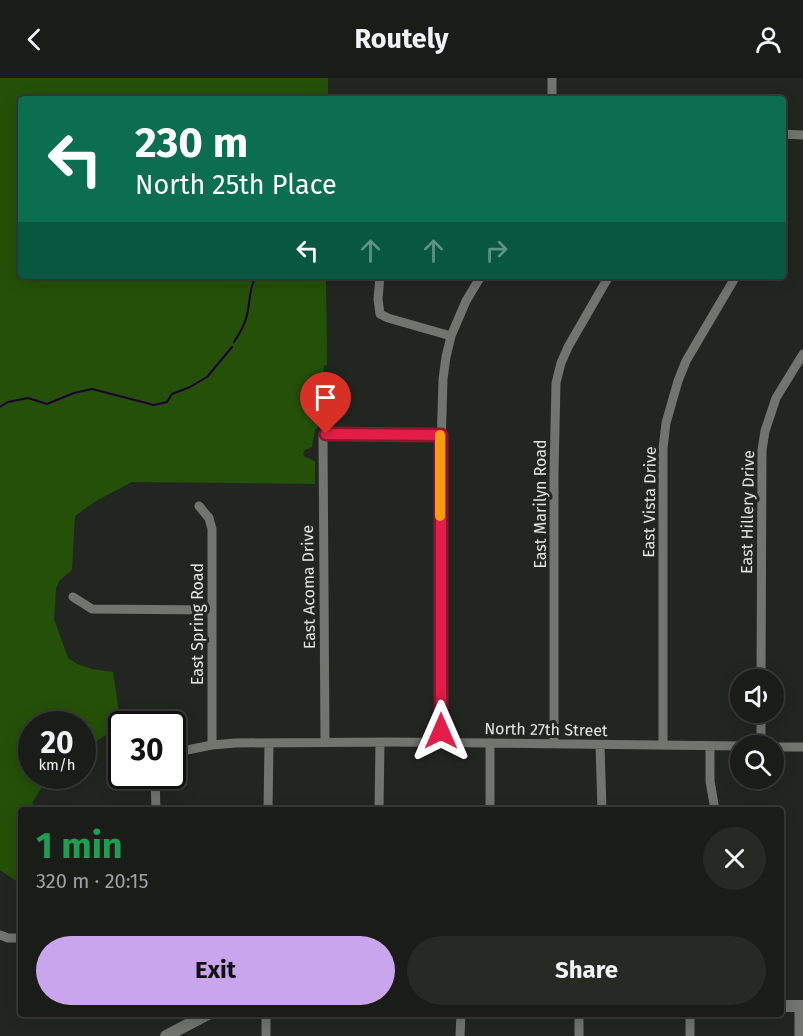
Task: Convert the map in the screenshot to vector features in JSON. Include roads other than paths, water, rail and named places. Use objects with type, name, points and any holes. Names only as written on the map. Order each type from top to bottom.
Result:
[{"type":"street","points":[[552,78],[552,96]]},
{"type":"street","points":[[786,135],[803,135]]},
{"type":"street","points":[[380,279],[378,299],[380,314],[451,336]]},
{"type":"street","points":[[441,742],[443,379],[451,336],[466,301],[479,279]]},
{"type":"street","name":"East Marilyn Road","points":[[554,744],[556,383],[568,347],[607,279]]},
{"type":"street","name":"East Vista Drive","points":[[663,746],[663,448],[666,423],[686,361],[734,279]]},
{"type":"street","name":"East Hillery Drive","points":[[761,669],[762,450],[767,423],[776,398],[803,354]]},
{"type":"street","name":"East Acoma Drive","points":[[325,742],[323,437],[326,434],[441,435]]},
{"type":"street","name":"East Spring Road","points":[[200,506],[209,518],[212,529],[212,745]]},
{"type":"street","points":[[73,597],[92,609],[212,610]]},
{"type":"street","name":"North 27th Street","points":[[186,750],[235,743],[325,742],[730,746]]},
{"type":"street","points":[[379,807],[380,742]]},
{"type":"street","points":[[268,807],[269,743]]},
{"type":"street","points":[[490,743],[490,807]]},
{"type":"street","points":[[600,744],[602,807]]},
{"type":"street","points":[[710,746],[710,781],[714,807]]},
{"type":"street","points":[[784,747],[803,747]]},
{"type":"street","points":[[155,789],[156,807]]},
{"type":"street","points":[[0,935],[18,938]]},
{"type":"street","points":[[784,1006],[801,1006],[799,1036]]},
{"type":"street","points":[[166,1036],[201,1017]]},
{"type":"street","points":[[266,1017],[266,1036]]},
{"type":"street","points":[[460,1036],[461,1017]]},
{"type":"street","points":[[579,1017],[579,1036]]},
{"type":"street","points":[[690,1017],[690,1036]]},
{"type":"waterway","points":[[234,342],[245,322],[255,279]]},
{"type":"waterway","points":[[0,407],[8,402],[28,398],[47,404],[74,393],[92,389],[154,405],[167,402],[172,394],[207,377],[232,347]]}]
